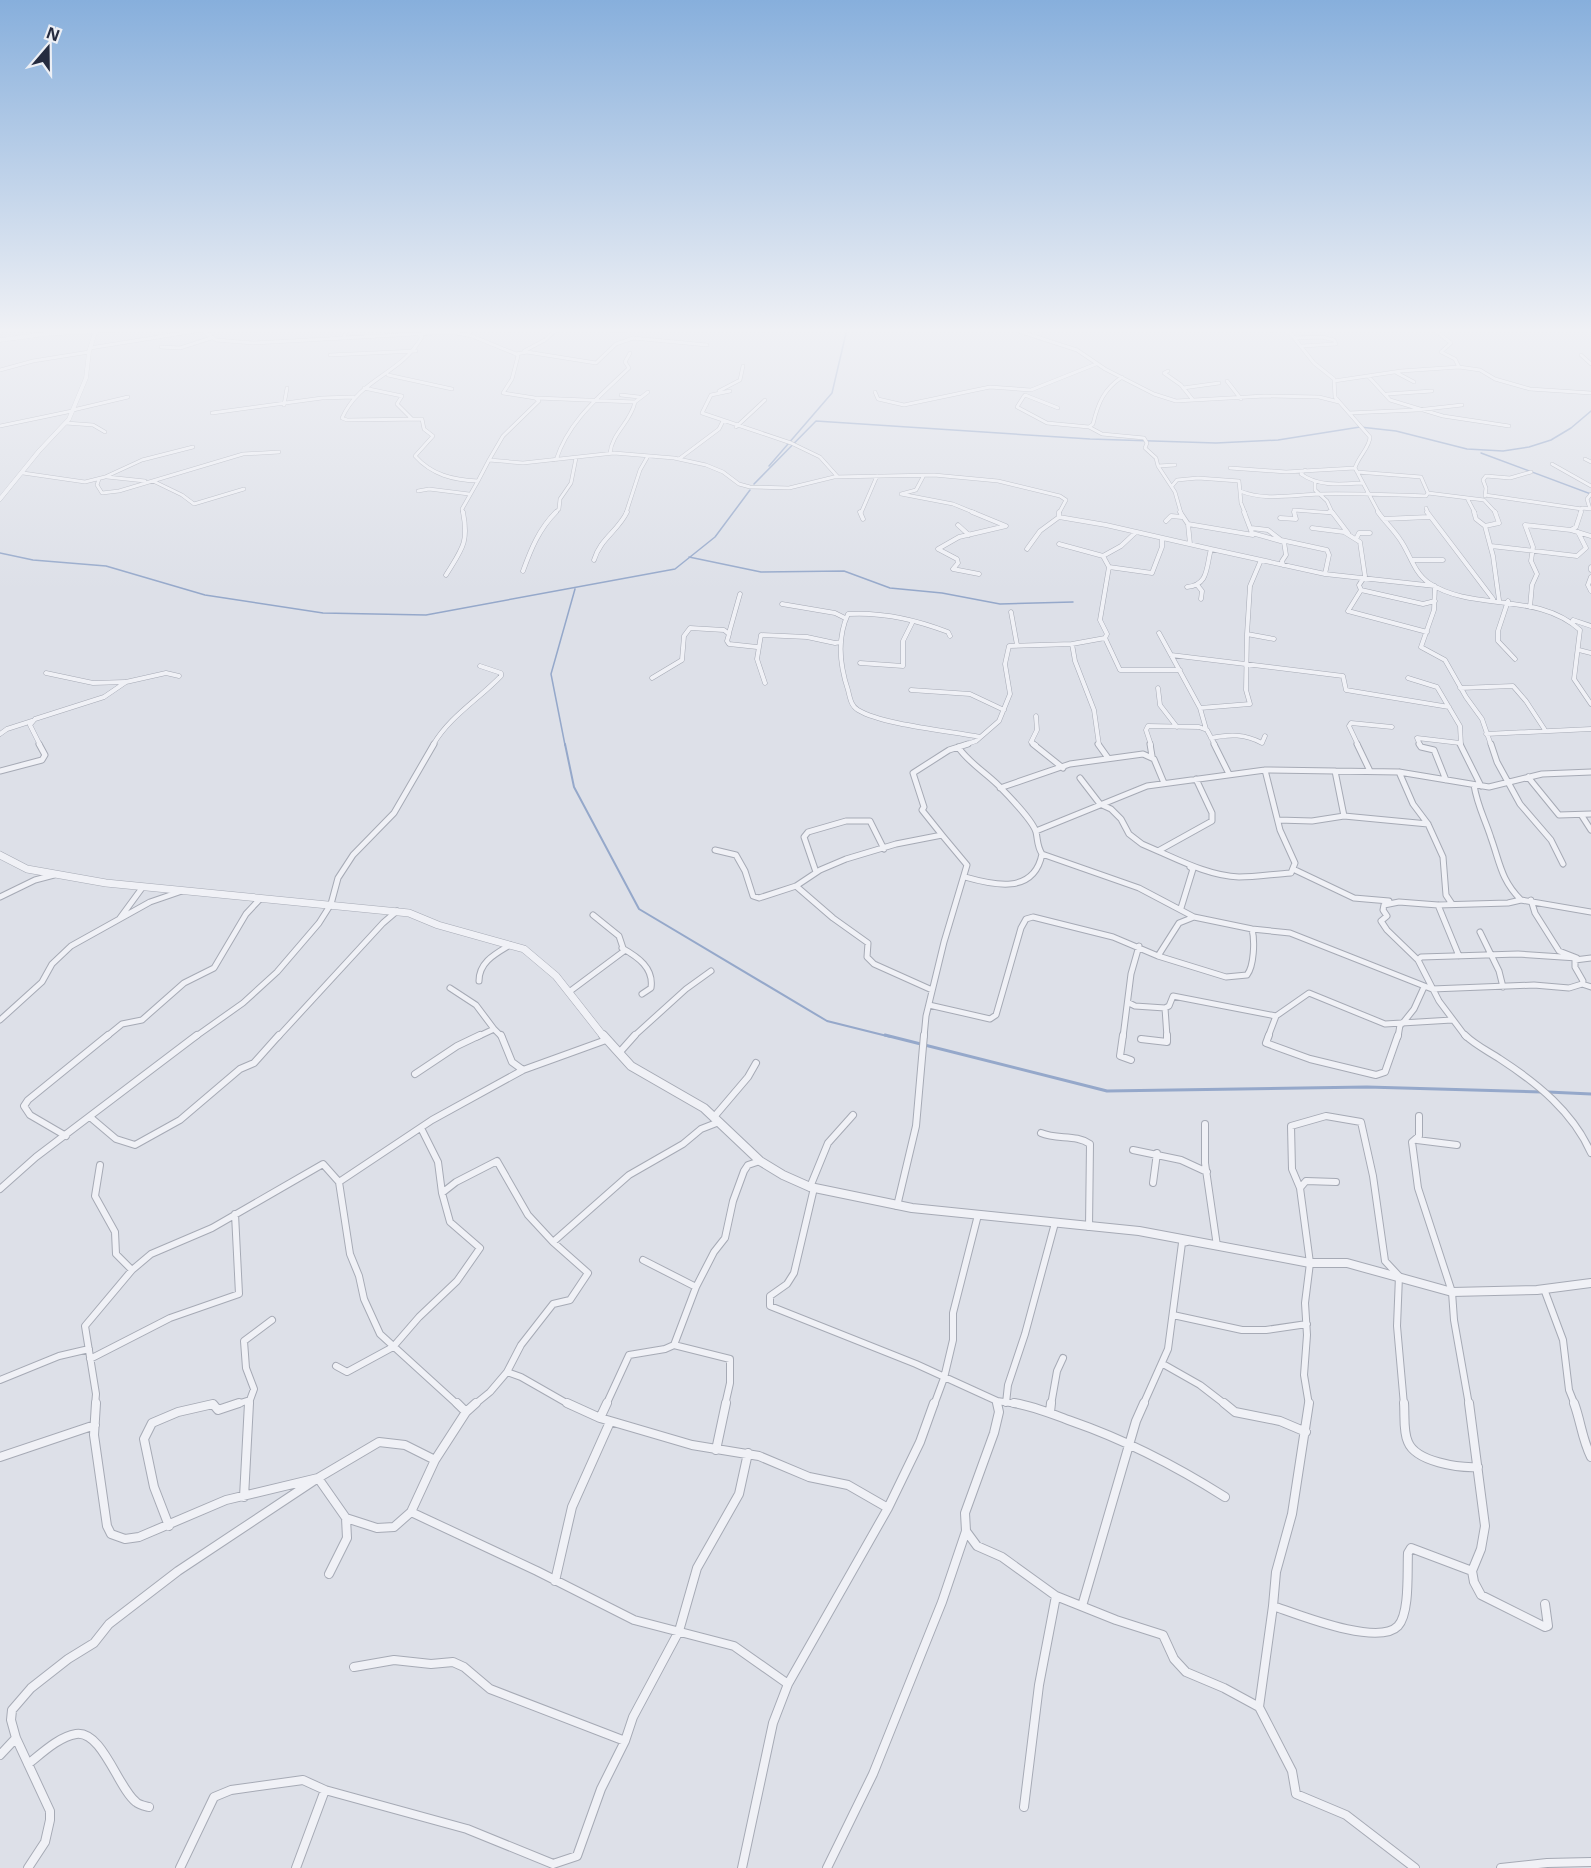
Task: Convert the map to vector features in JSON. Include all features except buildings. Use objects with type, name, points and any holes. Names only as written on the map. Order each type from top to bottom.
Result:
[{"type":"street","points":[[0,426],[48,416]]},
{"type":"street","points":[[0,499],[70,416]]},
{"type":"street","points":[[343,416],[347,420],[422,419],[424,429],[433,436],[415,456],[423,466],[448,477],[478,481]]},
{"type":"street","points":[[446,575],[463,547],[467,533],[462,509],[482,477],[485,464],[503,436],[523,416]]},
{"type":"street","points":[[556,460],[566,434],[580,416]]},
{"type":"street","points":[[610,453],[614,439],[629,416]]},
{"type":"street","points":[[710,416],[736,427],[790,443],[808,455],[820,457],[837,476]]},
{"type":"street","points":[[736,427],[748,416]]},
{"type":"street","points":[[1034,416],[1061,426],[1089,427],[1102,434],[1144,438],[1147,443],[1145,448],[1156,458],[1158,466],[1172,486],[1182,517],[1188,524],[1190,544]]},
{"type":"street","points":[[1089,427],[1093,424],[1095,416]]},
{"type":"street","points":[[1352,416],[1371,439],[1358,457],[1356,470],[1383,519],[1427,582],[1456,593],[1508,601],[1590,625]]},
{"type":"street","points":[[1447,416],[1469,422],[1509,426]]},
{"type":"street","points":[[679,459],[719,429],[723,422]]},
{"type":"street","points":[[66,423],[92,425],[105,432]]},
{"type":"street","points":[[23,473],[78,482],[99,479],[142,460],[193,447]]},
{"type":"street","points":[[99,479],[97,485],[102,493],[243,454],[279,452]]},
{"type":"street","points":[[489,460],[523,463],[610,453],[679,459],[710,466],[723,472],[733,481],[750,487],[789,488],[837,476],[924,475],[998,481],[1049,492],[1066,500],[1059,512],[1059,517]]},
{"type":"street","points":[[594,560],[596,547],[625,515],[634,494],[638,471],[648,456]]},
{"type":"street","points":[[523,571],[532,546],[548,520],[559,509],[560,499],[571,483],[576,458]]},
{"type":"street","points":[[1586,459],[1591,462]]},
{"type":"street","points":[[1552,464],[1591,486]]},
{"type":"street","points":[[1158,466],[1175,465]]},
{"type":"street","points":[[1230,468],[1264,472],[1356,470],[1421,477],[1428,494]]},
{"type":"street","points":[[1305,470],[1301,474],[1315,482],[1363,483]]},
{"type":"street","points":[[1240,491],[1250,495],[1271,496],[1320,494],[1426,496],[1428,494],[1479,499],[1485,497],[1486,488],[1483,480],[1486,476],[1510,478],[1531,472]]},
{"type":"street","points":[[924,475],[916,490],[902,494],[953,504],[1006,526],[953,539],[939,546],[938,549],[957,559],[958,563],[953,570],[979,573]]},
{"type":"street","points":[[863,519],[860,512],[877,476]]},
{"type":"street","points":[[105,477],[151,481],[182,495],[194,504],[244,489]]},
{"type":"street","points":[[1172,486],[1175,481],[1180,480],[1240,482],[1241,503],[1253,535]]},
{"type":"street","points":[[1315,482],[1315,490],[1348,532],[1357,537],[1360,542],[1365,576],[1359,585],[1361,590],[1348,611],[1427,632]]},
{"type":"street","points":[[418,491],[427,487],[456,495],[469,495]]},
{"type":"street","points":[[1485,495],[1591,509],[1587,499],[1590,494]]},
{"type":"street","points":[[1467,498],[1473,506],[1476,519],[1485,526],[1491,546],[1499,600]]},
{"type":"street","points":[[1479,499],[1494,509],[1499,523],[1485,526]]},
{"type":"street","points":[[1426,508],[1429,518]]},
{"type":"street","points":[[1571,530],[1576,527],[1582,509]]},
{"type":"street","points":[[1280,518],[1296,519],[1294,510],[1332,512]]},
{"type":"street","points":[[1166,521],[1171,516],[1182,517]]},
{"type":"street","points":[[1027,549],[1040,531],[1059,517],[1325,574],[1435,586]]},
{"type":"street","points":[[1383,519],[1429,518],[1435,521],[1449,546],[1493,599]]},
{"type":"street","points":[[1188,524],[1327,550],[1329,555],[1325,574]]},
{"type":"street","points":[[958,525],[969,535]]},
{"type":"street","points":[[1530,607],[1532,585],[1537,574],[1530,557],[1533,550],[1525,525],[1571,530],[1591,536]]},
{"type":"street","points":[[1251,528],[1268,530],[1284,542],[1286,552],[1282,561],[1283,565]]},
{"type":"street","points":[[1312,528],[1348,532]]},
{"type":"street","points":[[1059,544],[1104,556],[1125,543],[1136,532]]},
{"type":"street","points":[[1491,546],[1577,556],[1588,548],[1578,532]]},
{"type":"street","points":[[1357,537],[1359,533],[1370,534]]},
{"type":"street","points":[[1109,567],[1152,573],[1162,547],[1162,539]]},
{"type":"street","points":[[1187,587],[1198,586],[1203,581],[1211,549]]},
{"type":"street","points":[[1104,556],[1109,567],[1105,599],[1100,610],[1100,622],[1107,634],[1105,638],[1120,670],[1180,670]]},
{"type":"street","points":[[1200,708],[1250,704],[1246,690],[1245,664],[1248,598],[1253,575],[1261,560]]},
{"type":"street","points":[[1412,560],[1443,560]]},
{"type":"street","points":[[1591,577],[1588,585],[1591,591]]},
{"type":"street","points":[[1198,586],[1202,591],[1201,599]]},
{"type":"street","points":[[1435,586],[1434,610],[1422,649],[1445,660],[1460,688],[1482,719],[1486,734],[1520,804],[1551,840],[1563,864]]},
{"type":"street","points":[[1361,590],[1423,604],[1435,601]]},
{"type":"street","points":[[740,594],[727,641],[729,644],[757,646]]},
{"type":"street","points":[[1508,601],[1498,631],[1498,641],[1515,659]]},
{"type":"street","points":[[782,604],[835,613],[845,618]]},
{"type":"street","points":[[1011,612],[1015,620],[1013,633],[1017,645]]},
{"type":"street","points":[[950,636],[941,628],[883,616],[848,614],[845,618],[840,660],[843,679],[852,704],[857,710],[887,720],[980,737]]},
{"type":"street","points":[[1564,617],[1580,630]]},
{"type":"street","points":[[860,663],[903,666],[903,641],[912,623]]},
{"type":"street","points":[[1580,630],[1590,625]]},
{"type":"street","points":[[652,678],[682,660],[684,639],[688,629],[707,628],[729,633]]},
{"type":"street","points":[[1580,630],[1574,679],[1591,704]]},
{"type":"street","points":[[1159,633],[1200,708],[1210,738],[1229,774]]},
{"type":"street","points":[[765,683],[759,671],[757,646],[759,636],[765,634],[842,642]]},
{"type":"street","points":[[1247,634],[1274,639]]},
{"type":"street","points":[[897,1206],[916,1126],[923,1040],[932,990],[967,865],[922,810],[924,807],[913,773],[980,737],[999,721],[1010,694],[1006,658],[1009,646],[1072,644],[1105,638]]},
{"type":"street","points":[[1072,644],[1079,672],[1095,713],[1094,731],[1108,758]]},
{"type":"street","points":[[1579,650],[1591,653]]},
{"type":"street","points":[[1171,655],[1342,676],[1346,690],[1449,707]]},
{"type":"street","points":[[0,1189],[19,1171],[146,1072],[266,984],[314,930],[331,904],[338,878],[353,855],[394,813],[435,741],[474,700],[501,676],[501,673],[480,666]]},
{"type":"street","points":[[46,673],[93,683],[126,682],[166,673],[179,676]]},
{"type":"street","points":[[1408,678],[1437,687],[1460,726],[1460,743],[1481,786]]},
{"type":"street","points":[[0,734],[7,729],[104,697],[126,682]]},
{"type":"street","points":[[1460,688],[1513,686],[1529,704],[1532,714],[1545,730]]},
{"type":"street","points":[[1158,688],[1160,705],[1177,727]]},
{"type":"street","points":[[911,690],[970,694],[1004,710]]},
{"type":"street","points":[[1036,716],[1037,730],[1031,742],[1043,749],[1055,764],[1063,768]]},
{"type":"street","points":[[0,771],[42,760],[45,755],[30,725],[34,720]]},
{"type":"street","points":[[1370,771],[1349,726],[1351,723],[1358,723],[1392,727]]},
{"type":"street","points":[[1164,783],[1152,756],[1146,727],[1152,725],[1199,727],[1207,730]]},
{"type":"street","points":[[1486,734],[1591,729]]},
{"type":"street","points":[[1210,738],[1224,735],[1248,736],[1262,742],[1265,736]]},
{"type":"street","points":[[1446,780],[1434,750],[1422,748],[1418,738],[1460,743]]},
{"type":"street","points":[[958,747],[966,759],[1000,788],[1036,831],[1036,843],[1042,854],[1042,860],[1034,872],[1013,886],[1004,887],[965,878]]},
{"type":"street","points":[[1000,788],[1070,764],[1143,753],[1152,756]]},
{"type":"street","points":[[1080,777],[1100,804],[1111,809],[1121,819],[1134,838],[1158,851],[1189,865],[1238,877],[1261,873],[1288,875],[1295,863],[1288,854],[1271,805],[1265,770]]},
{"type":"street","points":[[1036,831],[1147,786],[1265,770],[1399,772],[1481,786],[1508,783],[1528,777],[1591,772]]},
{"type":"street","points":[[1335,771],[1344,816]]},
{"type":"street","points":[[1399,772],[1413,804],[1428,824],[1443,857],[1446,895],[1452,904]]},
{"type":"street","points":[[1528,777],[1559,815],[1591,814]]},
{"type":"street","points":[[1158,851],[1212,821],[1212,813],[1196,779]]},
{"type":"street","points":[[1474,785],[1477,806],[1491,837],[1504,880],[1521,900]]},
{"type":"street","points":[[1278,820],[1312,821],[1344,816],[1400,819],[1428,824]]},
{"type":"street","points":[[1582,816],[1591,830]]},
{"type":"street","points":[[816,872],[810,850],[804,840],[804,835],[808,832],[843,821],[861,819],[870,821],[875,829],[876,839],[884,849]]},
{"type":"street","points":[[715,850],[736,855],[755,898],[795,886],[816,872],[846,859],[896,844],[942,835]]},
{"type":"street","points":[[1042,854],[1142,888],[1194,917],[1252,929],[1290,933],[1318,942],[1432,989],[1534,985],[1569,988],[1582,984],[1591,987]]},
{"type":"street","points":[[0,855],[27,869],[142,888],[398,911],[418,916],[438,925],[512,944],[534,955],[556,976],[606,1040],[631,1066],[678,1091],[716,1119],[760,1161],[783,1175],[812,1187],[897,1206],[1139,1231],[1310,1263],[1347,1263],[1452,1292],[1492,1293],[1591,1283]]},
{"type":"street","points":[[1181,908],[1192,878],[1193,869],[1189,865]]},
{"type":"street","points":[[1293,869],[1351,896],[1438,905],[1531,900],[1591,912]]},
{"type":"street","points":[[0,897],[35,880],[54,875]]},
{"type":"street","points":[[795,886],[833,918],[868,943],[867,957],[874,964],[932,990]]},
{"type":"street","points":[[116,922],[142,888]]},
{"type":"street","points":[[0,1020],[42,982],[58,957],[88,936],[150,902],[183,891]]},
{"type":"street","points":[[66,1136],[30,1115],[24,1106],[28,1100],[122,1024],[130,1025],[153,1012],[193,977],[212,970],[246,913],[260,899]]},
{"type":"street","points":[[1531,900],[1535,913],[1559,951],[1577,958]]},
{"type":"street","points":[[1399,902],[1384,905],[1383,910],[1387,916],[1381,921],[1387,930],[1418,960],[1432,989],[1452,1020],[1465,1036],[1523,1076],[1568,1117],[1579,1129],[1591,1153]]},
{"type":"street","points":[[1438,905],[1459,956]]},
{"type":"street","points":[[90,1117],[116,1139],[135,1145],[180,1120],[240,1070],[254,1063],[277,1041],[305,1005],[383,923],[398,911]]},
{"type":"street","points":[[569,992],[622,954],[619,936],[593,915]]},
{"type":"street","points":[[929,1005],[990,1019],[996,1015],[1021,928],[1026,919],[1033,917],[1100,931],[1158,956],[1203,968],[1226,977],[1247,975],[1251,970],[1250,962],[1255,938],[1252,929]]},
{"type":"street","points":[[1158,956],[1179,923],[1194,917]]},
{"type":"street","points":[[1480,932],[1499,971],[1503,987]]},
{"type":"street","points":[[479,981],[477,973],[480,967],[512,944]]},
{"type":"street","points":[[1131,1060],[1120,1056],[1129,1003],[1131,965],[1139,946]]},
{"type":"street","points":[[622,948],[641,961],[651,978],[652,985],[642,994]]},
{"type":"street","points":[[1418,960],[1421,957],[1490,954],[1547,954],[1591,958]]},
{"type":"street","points":[[1577,958],[1575,967],[1582,977],[1582,984]]},
{"type":"street","points":[[619,1053],[626,1041],[642,1030],[681,991],[711,971]]},
{"type":"street","points":[[1424,987],[1414,1009],[1401,1024],[1385,1072],[1376,1075],[1311,1059],[1268,1045],[1266,1041],[1276,1016],[1309,993],[1366,1018],[1386,1024],[1401,1024],[1452,1020]]},
{"type":"street","points":[[450,988],[476,1005],[494,1029],[500,1033],[512,1062],[523,1070]]},
{"type":"street","points":[[1141,1039],[1167,1042],[1166,1008],[1173,996],[1276,1016]]},
{"type":"street","points":[[1129,1003],[1135,1006],[1166,1008]]},
{"type":"street","points":[[414,1074],[457,1046],[494,1029]]},
{"type":"street","points":[[339,1182],[406,1135],[523,1070],[545,1060],[606,1040]]},
{"type":"street","points":[[553,1242],[629,1175],[683,1144],[716,1119],[756,1063]]},
{"type":"street","points":[[853,1114],[828,1143],[807,1202],[806,1220],[794,1273],[788,1284],[770,1296],[771,1308],[916,1364],[997,1401],[1031,1406],[1050,1412],[1129,1444],[1180,1468],[1225,1497]]},
{"type":"street","points":[[1259,1707],[1276,1572],[1292,1514],[1306,1432],[1308,1404],[1304,1375],[1305,1303],[1310,1263],[1300,1188],[1292,1169],[1291,1126],[1311,1118],[1333,1115],[1361,1122],[1373,1176],[1385,1261],[1399,1276],[1397,1326],[1407,1441],[1410,1449],[1419,1454],[1466,1469],[1478,1467]]},
{"type":"street","points":[[1417,1140],[1419,1116]]},
{"type":"street","points":[[1205,1124],[1203,1133],[1217,1246]]},
{"type":"street","points":[[336,1366],[347,1372],[393,1347],[419,1317],[458,1281],[480,1248],[450,1222],[442,1193],[438,1162],[421,1128]]},
{"type":"street","points":[[1041,1133],[1051,1138],[1085,1140],[1090,1144],[1089,1227]]},
{"type":"street","points":[[1457,1145],[1417,1140],[1412,1143],[1418,1188],[1452,1292],[1454,1320],[1478,1467],[1485,1526],[1481,1549],[1472,1571],[1474,1582],[1481,1595],[1545,1627],[1548,1626],[1545,1604]]},
{"type":"street","points":[[1133,1150],[1195,1164],[1207,1172]]},
{"type":"street","points":[[1153,1183],[1157,1154]]},
{"type":"street","points":[[346,1518],[377,1528],[394,1527],[411,1512],[435,1460],[466,1412],[490,1392],[507,1372],[521,1345],[553,1304],[570,1300],[588,1273],[543,1233],[512,1191],[497,1161],[456,1182],[442,1193]]},
{"type":"street","points":[[675,1345],[696,1287],[714,1252],[725,1238],[733,1201],[744,1171],[748,1165],[760,1161]]},
{"type":"street","points":[[100,1165],[95,1197],[115,1232],[116,1254],[132,1270]]},
{"type":"street","points":[[318,1478],[226,1500],[139,1537],[124,1539],[111,1534],[107,1526],[94,1435],[96,1394],[85,1326],[132,1270],[151,1254],[212,1228],[320,1165],[326,1165],[339,1182],[350,1254],[364,1299],[380,1334],[466,1412]]},
{"type":"street","points":[[1300,1188],[1306,1181],[1336,1182]]},
{"type":"street","points":[[90,1359],[116,1342],[183,1313],[231,1299],[239,1294],[235,1214]]},
{"type":"street","points":[[742,1868],[773,1723],[788,1684],[888,1509],[920,1442],[944,1378],[954,1340],[953,1313],[978,1215]]},
{"type":"street","points":[[1006,1402],[1008,1385],[1025,1334],[1055,1223]]},
{"type":"street","points":[[1082,1606],[1129,1444],[1168,1349],[1179,1252],[1182,1243],[1191,1242]]},
{"type":"street","points":[[643,1260],[696,1287]]},
{"type":"street","points":[[1544,1289],[1563,1340],[1569,1390],[1582,1424],[1582,1440],[1591,1457]]},
{"type":"street","points":[[1173,1315],[1242,1330],[1266,1330],[1306,1324]]},
{"type":"street","points":[[244,1497],[247,1414],[254,1389],[246,1368],[244,1341],[272,1320]]},
{"type":"street","points":[[600,1418],[629,1355],[675,1345],[730,1359],[730,1383],[716,1450]]},
{"type":"street","points":[[0,1380],[59,1356],[90,1349]]},
{"type":"street","points":[[1050,1412],[1058,1371],[1063,1358]]},
{"type":"street","points":[[1163,1364],[1200,1385],[1235,1412],[1280,1421],[1306,1432]]},
{"type":"street","points":[[507,1372],[521,1377],[559,1400],[610,1422],[692,1445],[748,1453],[774,1461],[809,1477],[848,1485],[888,1509]]},
{"type":"street","points":[[169,1526],[154,1486],[144,1439],[152,1423],[178,1412],[213,1404],[218,1410],[250,1400]]},
{"type":"street","points":[[827,1868],[873,1774],[915,1674],[966,1531],[965,1513],[994,1433],[999,1412],[997,1401]]},
{"type":"street","points":[[555,1581],[572,1507],[610,1422]]},
{"type":"street","points":[[0,1456],[95,1425]]},
{"type":"street","points":[[28,1868],[50,1835],[51,1823],[50,1811],[16,1738],[11,1720],[12,1710],[31,1688],[68,1659],[94,1643],[122,1613],[171,1576],[318,1478],[379,1442],[405,1445],[435,1460]]},
{"type":"street","points":[[180,1868],[214,1797],[231,1790],[303,1780],[325,1790],[467,1829],[553,1864],[577,1856],[602,1789],[625,1741],[638,1706],[679,1631],[697,1568],[739,1494],[748,1453]]},
{"type":"street","points":[[318,1478],[346,1518],[347,1538],[329,1574]]},
{"type":"street","points":[[411,1512],[634,1620],[734,1646],[788,1684]]},
{"type":"street","points":[[966,1531],[977,1546],[1002,1557],[1056,1596],[1163,1635],[1174,1659],[1186,1672],[1224,1688],[1259,1707],[1292,1771],[1296,1794],[1346,1815],[1415,1868]]},
{"type":"street","points":[[1273,1605],[1343,1628],[1381,1634],[1391,1632],[1398,1626],[1403,1611],[1408,1552],[1412,1548],[1472,1571]]},
{"type":"street","points":[[1024,1807],[1039,1685],[1056,1596]]},
{"type":"street","points":[[354,1667],[394,1660],[431,1664],[453,1662],[464,1667],[490,1689],[625,1741]]},
{"type":"street","points":[[28,1764],[51,1747],[78,1733],[84,1735],[98,1744],[137,1803],[149,1807]]},
{"type":"street","points":[[0,1755],[16,1738]]},
{"type":"street","points":[[296,1868],[325,1790]]},
{"type":"street","points":[[1502,1868],[1591,1862]]},
{"type":"waterway","points":[[769,466],[812,416]]},
{"type":"waterway","points":[[754,484],[816,421],[1090,439],[1216,443],[1278,440],[1360,427],[1396,431],[1467,449],[1503,451],[1529,447],[1551,440],[1585,416]]},
{"type":"waterway","points":[[1481,453],[1591,494]]},
{"type":"waterway","points":[[690,557],[715,537],[750,490]]},
{"type":"waterway","points":[[0,553],[33,560],[106,566],[205,595],[323,613],[426,615],[675,569],[690,557]]},
{"type":"waterway","points":[[690,557],[761,572],[844,571],[890,588],[942,593],[1000,604],[1073,602]]},
{"type":"waterway","points":[[565,745],[551,674],[575,589]]},
{"type":"waterway","points":[[565,744],[574,787],[639,909],[827,1021],[891,1037]]},
{"type":"waterway","points":[[885,1035],[1107,1091],[1367,1087],[1542,1092]]},
{"type":"waterway","points":[[1548,1092],[1591,1094]]}]
